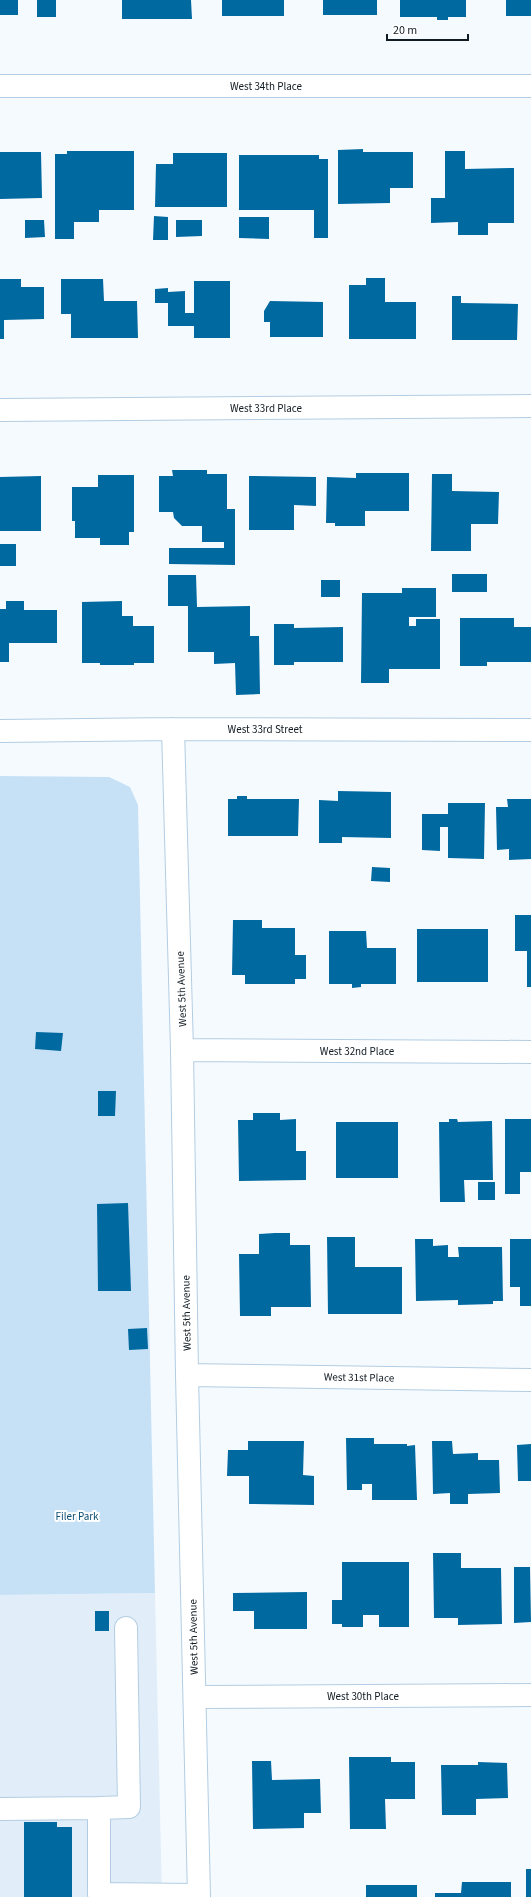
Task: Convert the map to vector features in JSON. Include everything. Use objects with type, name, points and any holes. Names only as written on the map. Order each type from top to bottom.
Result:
[{"type":"street","name":"West 34th Place","points":[[0,86],[531,86]]},
{"type":"street","name":"West 33rd Place","points":[[0,410],[531,406]]},
{"type":"street","name":"West 33rd Street","points":[[0,731],[173,729],[531,730]]},
{"type":"street","name":"West 5th Avenue","points":[[173,729],[182,1050],[187,1375],[199,1896]]},
{"type":"street","name":"West 32nd Place","points":[[182,1050],[531,1052]]},
{"type":"street","name":"West 31st Place","points":[[187,1375],[531,1380]]},
{"type":"street","points":[[0,1809],[129,1807],[126,1628]]},
{"type":"street","name":"West 30th Place","points":[[195,1696],[531,1695]]},
{"type":"street","points":[[99,1808],[100,1894],[199,1896]]},
{"type":"shaded area","points":[[155,1593],[162,1897],[0,1897],[0,1595]]},
{"type":"green space","name":"Filer Park","points":[[0,776],[109,777],[130,787],[138,805],[155,1593],[0,1595]]},
{"type":"building","points":[[0,0],[18,0],[18,15],[0,15]]},
{"type":"building","points":[[37,0],[56,0],[56,17],[37,17]]},
{"type":"building","points":[[122,0],[191,0],[192,19],[122,19]]},
{"type":"building","points":[[222,0],[284,0],[284,16],[222,16]]},
{"type":"building","points":[[323,0],[377,0],[377,15],[323,15]]},
{"type":"building","points":[[400,0],[466,0],[466,17],[448,17],[448,20],[437,20],[437,17],[400,17]]},
{"type":"building","points":[[506,0],[531,0],[531,16],[506,16]]},
{"type":"building","points":[[363,149],[363,152],[413,152],[413,188],[390,188],[390,203],[338,204],[338,150]]},
{"type":"building","points":[[67,151],[134,151],[134,210],[99,210],[99,222],[74,222],[74,239],[55,239],[55,154],[67,154]]},
{"type":"building","points":[[445,151],[465,151],[465,169],[514,168],[514,223],[488,223],[488,235],[458,235],[458,222],[431,223],[431,198],[445,198]]},
{"type":"building","points":[[0,152],[41,152],[42,198],[0,199]]},
{"type":"building","points":[[173,153],[227,153],[227,207],[155,207],[156,164],[173,164]]},
{"type":"building","points":[[239,155],[319,155],[319,159],[328,159],[328,238],[314,238],[314,210],[239,210]]},
{"type":"building","points":[[154,216],[168,217],[168,240],[153,240]]},
{"type":"building","points":[[239,217],[269,217],[269,239],[239,238]]},
{"type":"building","points":[[25,220],[44,220],[45,237],[25,238]]},
{"type":"building","points":[[176,220],[202,220],[202,236],[176,237]]},
{"type":"building","points":[[366,278],[385,278],[385,302],[416,302],[416,339],[349,339],[349,285],[366,285]]},
{"type":"building","points":[[0,279],[21,279],[21,287],[44,287],[44,319],[4,320],[4,339],[0,339]]},
{"type":"building","points":[[61,279],[103,279],[104,301],[137,301],[138,338],[71,338],[71,314],[61,314]]},
{"type":"building","points":[[194,281],[230,281],[230,338],[194,338],[194,326],[168,326],[168,303],[155,303],[155,289],[168,288],[168,292],[185,291],[185,313],[194,313]]},
{"type":"building","points":[[452,296],[461,296],[461,303],[518,304],[517,340],[452,340]]},
{"type":"building","points":[[270,301],[323,302],[323,337],[270,337],[270,322],[264,322],[264,311]]},
{"type":"building","points":[[172,470],[207,470],[207,474],[227,474],[227,509],[235,509],[235,565],[169,564],[169,548],[224,548],[224,542],[202,542],[202,526],[182,526],[174,518],[173,512],[159,512],[159,476],[173,476]]},
{"type":"building","points":[[356,473],[409,473],[409,511],[365,511],[365,526],[335,526],[335,523],[326,523],[327,477],[356,478]]},
{"type":"building","points":[[432,474],[452,474],[452,491],[499,492],[498,524],[471,524],[471,551],[431,551]]},
{"type":"building","points":[[98,475],[134,475],[134,532],[129,532],[129,545],[100,545],[100,538],[75,538],[75,521],[72,521],[72,487],[98,487]]},
{"type":"building","points":[[41,476],[41,531],[0,531],[0,477]]},
{"type":"building","points":[[249,476],[316,477],[316,506],[294,505],[294,530],[249,530]]},
{"type":"building","points":[[0,544],[16,544],[16,566],[0,566]]},
{"type":"building","points":[[452,574],[487,574],[487,592],[452,592]]},
{"type":"building","points":[[168,575],[196,575],[197,607],[250,606],[250,636],[259,636],[260,694],[236,695],[235,663],[214,664],[214,652],[188,652],[188,606],[168,606]]},
{"type":"building","points":[[321,580],[340,580],[340,597],[321,597]]},
{"type":"building","points":[[402,588],[436,588],[436,617],[409,617],[409,626],[416,626],[416,619],[440,619],[440,669],[389,669],[389,683],[361,683],[362,593],[402,593]]},
{"type":"building","points":[[6,601],[24,601],[24,610],[57,610],[57,643],[9,643],[9,662],[0,662],[0,609],[6,609]]},
{"type":"building","points":[[122,601],[122,616],[133,616],[133,626],[154,626],[154,663],[134,663],[134,665],[100,665],[100,663],[82,663],[82,602]]},
{"type":"building","points":[[460,618],[514,618],[514,627],[531,627],[531,662],[487,662],[487,666],[460,666]]},
{"type":"building","points":[[274,624],[294,624],[294,628],[343,627],[343,662],[294,662],[294,665],[274,665]]},
{"type":"building","points":[[338,791],[391,792],[391,838],[342,837],[342,843],[319,843],[319,800],[338,801]]},
{"type":"building","points":[[237,796],[247,796],[247,799],[299,799],[298,836],[228,836],[228,799],[237,799]]},
{"type":"building","points":[[507,799],[531,799],[531,859],[509,860],[509,849],[497,850],[496,807],[508,807]]},
{"type":"building","points":[[448,803],[485,803],[484,859],[448,858],[448,827],[440,827],[440,851],[422,850],[422,814],[448,814]]},
{"type":"building","points":[[372,867],[390,868],[390,882],[371,881]]},
{"type":"building","points":[[515,915],[531,915],[531,987],[527,987],[527,951],[515,951]]},
{"type":"building","points":[[233,920],[262,920],[262,928],[295,928],[295,955],[306,955],[306,979],[295,979],[295,984],[245,984],[245,975],[232,975]]},
{"type":"building","points":[[417,929],[488,929],[488,982],[417,982]]},
{"type":"building","points":[[329,931],[366,931],[367,948],[396,948],[396,984],[361,984],[361,987],[352,988],[352,984],[329,984]]},
{"type":"building","points":[[36,1032],[63,1033],[61,1051],[35,1049]]},
{"type":"building","points":[[98,1091],[116,1091],[115,1116],[98,1116]]},
{"type":"building","points":[[253,1113],[280,1113],[280,1120],[296,1119],[296,1151],[306,1151],[306,1180],[239,1181],[238,1120],[253,1120]]},
{"type":"building","points":[[449,1119],[457,1119],[458,1122],[492,1121],[493,1180],[464,1180],[465,1202],[440,1202],[439,1122],[449,1122]]},
{"type":"building","points":[[505,1119],[531,1119],[531,1172],[520,1172],[520,1194],[505,1194]]},
{"type":"building","points":[[336,1122],[398,1122],[398,1178],[336,1178]]},
{"type":"building","points":[[478,1182],[495,1182],[495,1200],[478,1200]]},
{"type":"building","points":[[128,1203],[131,1291],[98,1291],[97,1204]]},
{"type":"building","points":[[290,1233],[290,1245],[310,1245],[311,1307],[271,1307],[271,1316],[240,1316],[239,1254],[259,1254],[259,1234]]},
{"type":"building","points":[[327,1237],[355,1237],[355,1267],[402,1267],[402,1314],[328,1314]]},
{"type":"building","points":[[415,1239],[433,1239],[433,1246],[448,1245],[448,1257],[459,1257],[458,1247],[502,1247],[503,1301],[493,1301],[493,1304],[458,1305],[458,1300],[416,1301]]},
{"type":"building","points":[[510,1239],[531,1239],[531,1306],[520,1306],[520,1287],[510,1287]]},
{"type":"building","points":[[147,1328],[148,1349],[129,1350],[128,1329]]},
{"type":"building","points":[[346,1438],[374,1438],[374,1444],[415,1445],[417,1500],[372,1500],[372,1484],[362,1484],[362,1490],[347,1490]]},
{"type":"building","points":[[248,1441],[304,1441],[303,1475],[314,1476],[314,1505],[249,1504],[249,1476],[227,1476],[228,1450],[248,1450]]},
{"type":"building","points":[[432,1441],[452,1441],[453,1454],[478,1453],[478,1460],[499,1460],[500,1493],[468,1494],[468,1504],[450,1504],[450,1493],[433,1494]]},
{"type":"building","points":[[531,1444],[531,1481],[518,1481],[517,1445]]},
{"type":"building","points":[[433,1553],[461,1553],[461,1568],[501,1568],[502,1624],[458,1625],[458,1618],[434,1618]]},
{"type":"building","points":[[342,1562],[409,1562],[409,1627],[379,1627],[379,1615],[363,1615],[363,1627],[342,1627],[342,1624],[332,1624],[332,1600],[342,1600]]},
{"type":"building","points":[[514,1567],[530,1567],[531,1622],[514,1623]]},
{"type":"building","points":[[307,1592],[307,1629],[254,1629],[254,1611],[233,1611],[233,1593]]},
{"type":"building","points":[[95,1611],[109,1611],[109,1631],[95,1631]]},
{"type":"building","points":[[349,1757],[391,1757],[391,1762],[415,1762],[415,1799],[385,1799],[386,1829],[350,1829]]},
{"type":"building","points":[[252,1761],[271,1761],[272,1780],[320,1779],[321,1813],[304,1813],[304,1828],[253,1829]]},
{"type":"building","points":[[478,1762],[507,1763],[508,1798],[476,1799],[476,1815],[442,1815],[441,1765],[478,1765]]},
{"type":"building","points":[[24,1822],[57,1822],[57,1827],[72,1827],[72,1897],[24,1897]]},
{"type":"building","points":[[526,1869],[531,1869],[531,1897],[526,1897]]},
{"type":"building","points":[[462,1882],[511,1882],[511,1897],[435,1897],[435,1893],[461,1893]]},
{"type":"building","points":[[366,1885],[417,1885],[417,1897],[366,1897]]}]
